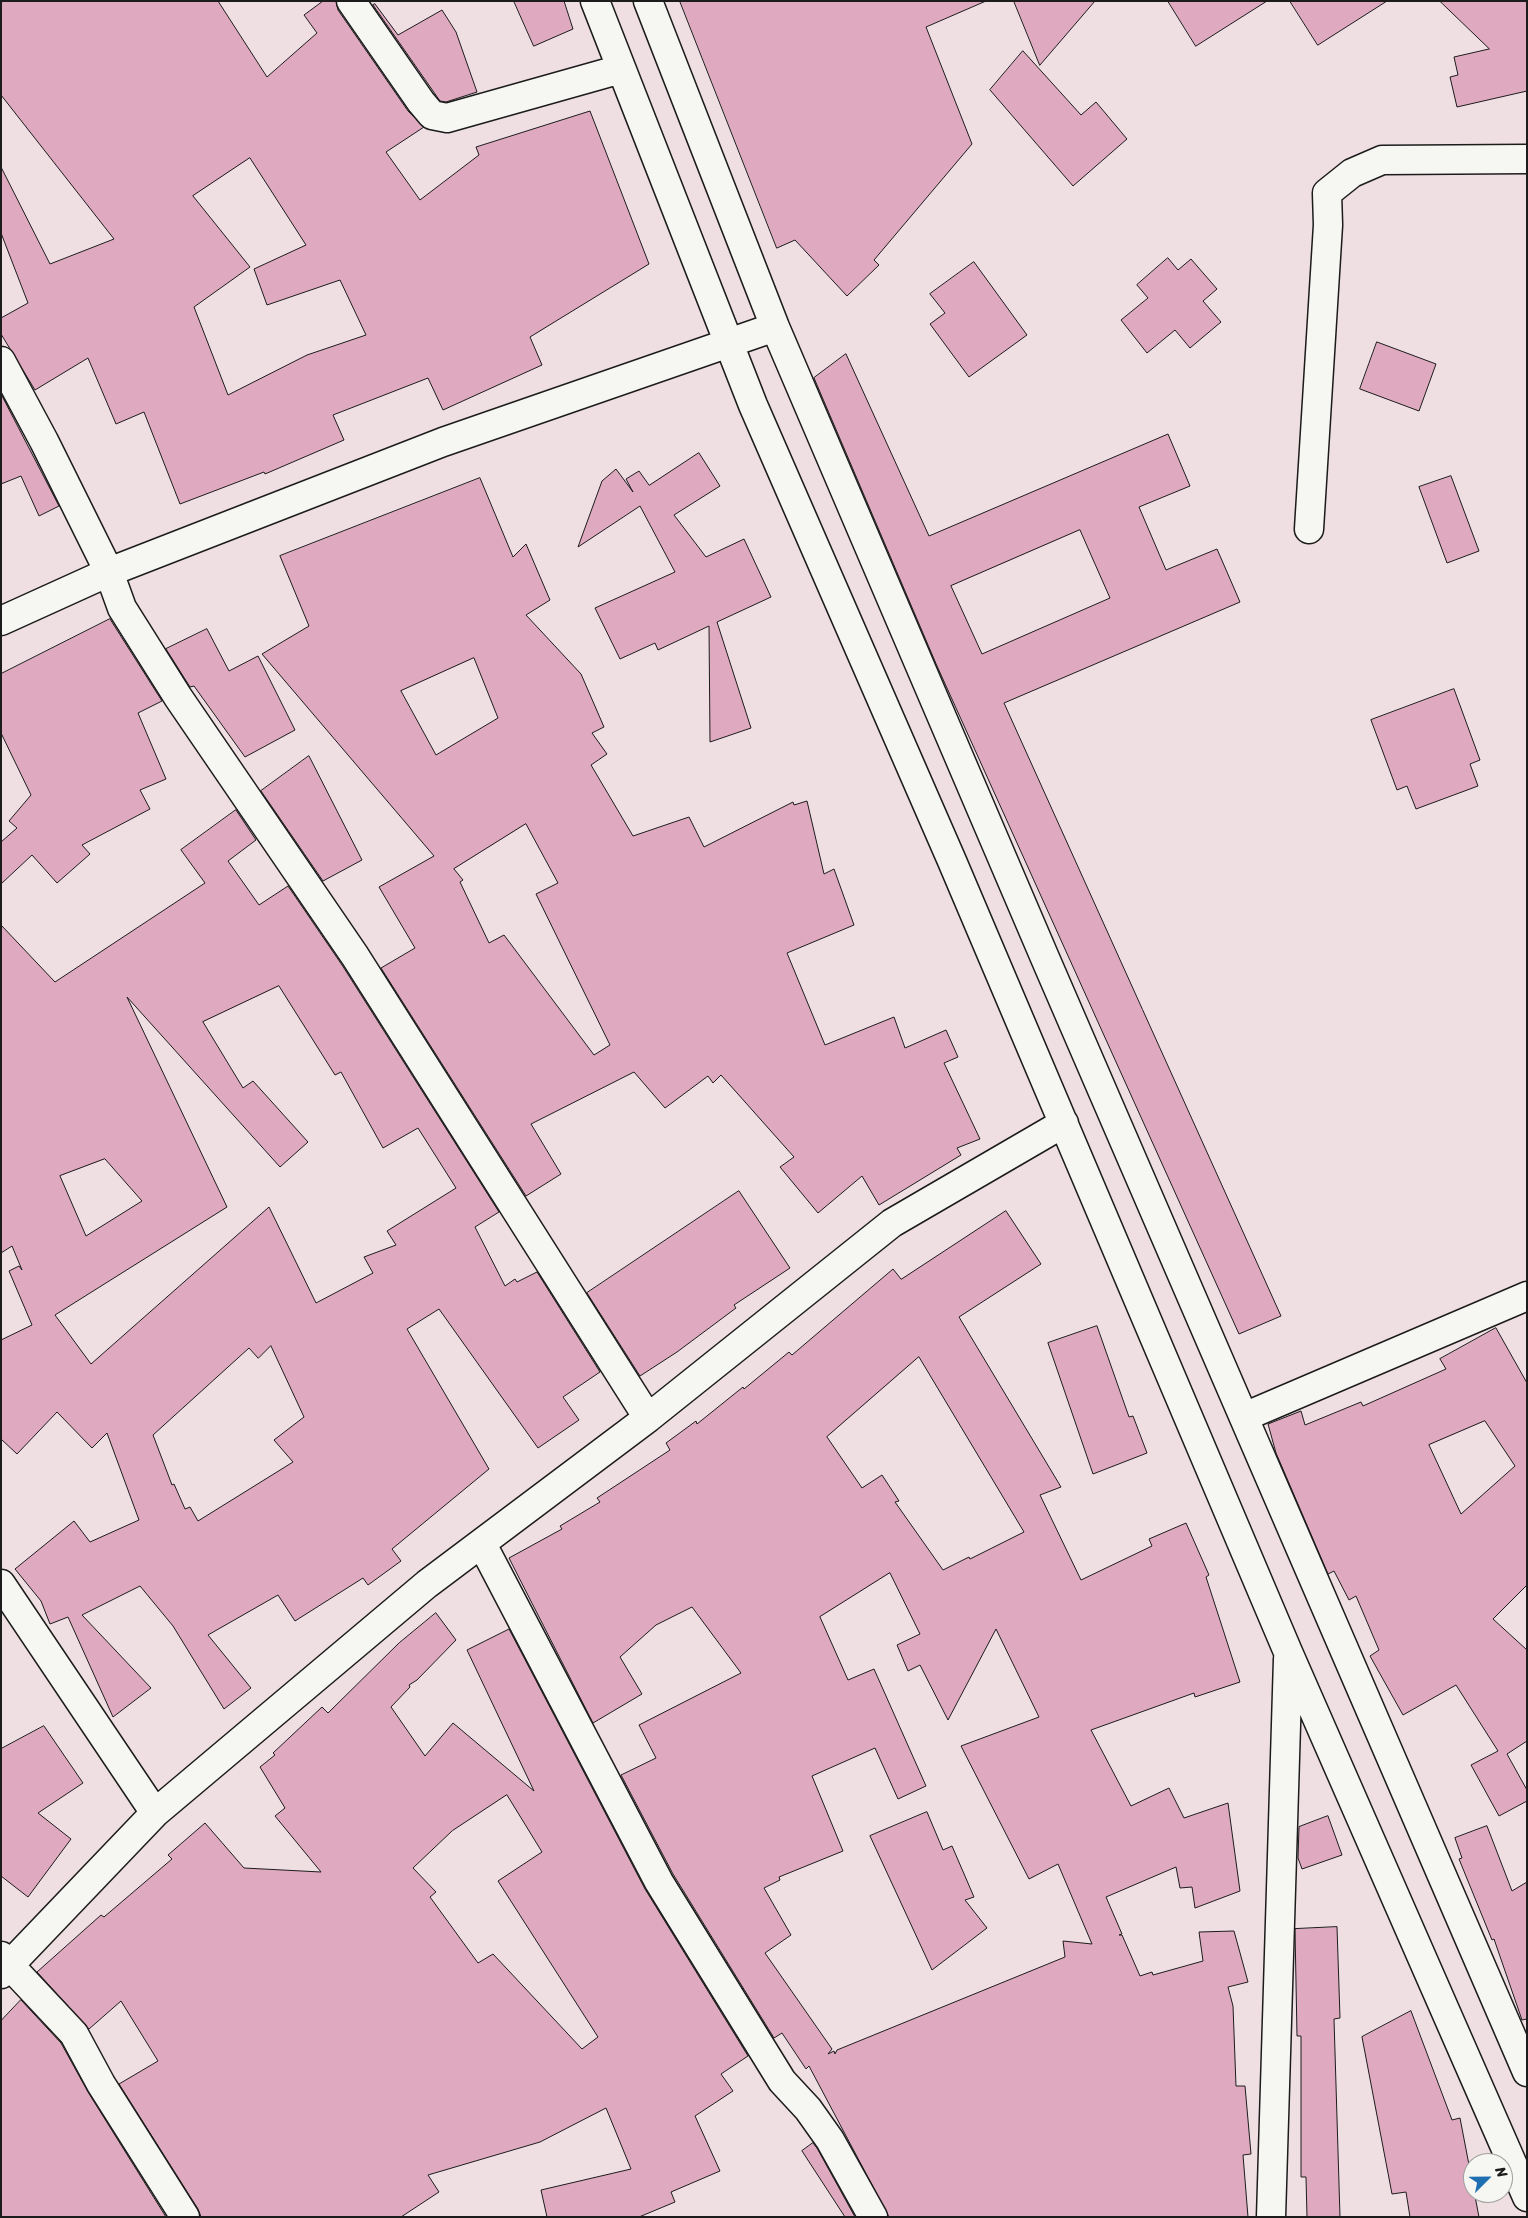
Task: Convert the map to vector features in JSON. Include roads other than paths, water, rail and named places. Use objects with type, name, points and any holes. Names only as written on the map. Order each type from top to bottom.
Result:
[{"type":"street","points":[[595,1],[753,404],[944,843],[1288,1652],[1527,2197]]},
{"type":"street","points":[[648,1],[775,327],[1527,2072]]},
{"type":"street","points":[[354,2],[421,102],[432,115],[447,118],[622,69]]},
{"type":"street","points":[[1309,529],[1328,225],[1328,193],[1352,173],[1382,160],[1527,159]]},
{"type":"street","points":[[1,621],[109,572],[443,442],[775,327]]},
{"type":"street","points":[[1,361],[44,440],[109,572],[122,608],[178,697],[355,956],[648,1418]]},
{"type":"street","points":[[185,2217],[101,2084],[74,2034],[4,1965],[156,1813],[427,1584],[648,1418],[892,1223],[1064,1124]]},
{"type":"street","points":[[1244,1417],[1527,1296]]},
{"type":"street","points":[[482,1544],[659,1882],[782,2081],[808,2109],[830,2140],[873,2217]]},
{"type":"street","points":[[1,1584],[156,1813]]},
{"type":"street","points":[[1271,2217],[1288,1652]]}]
